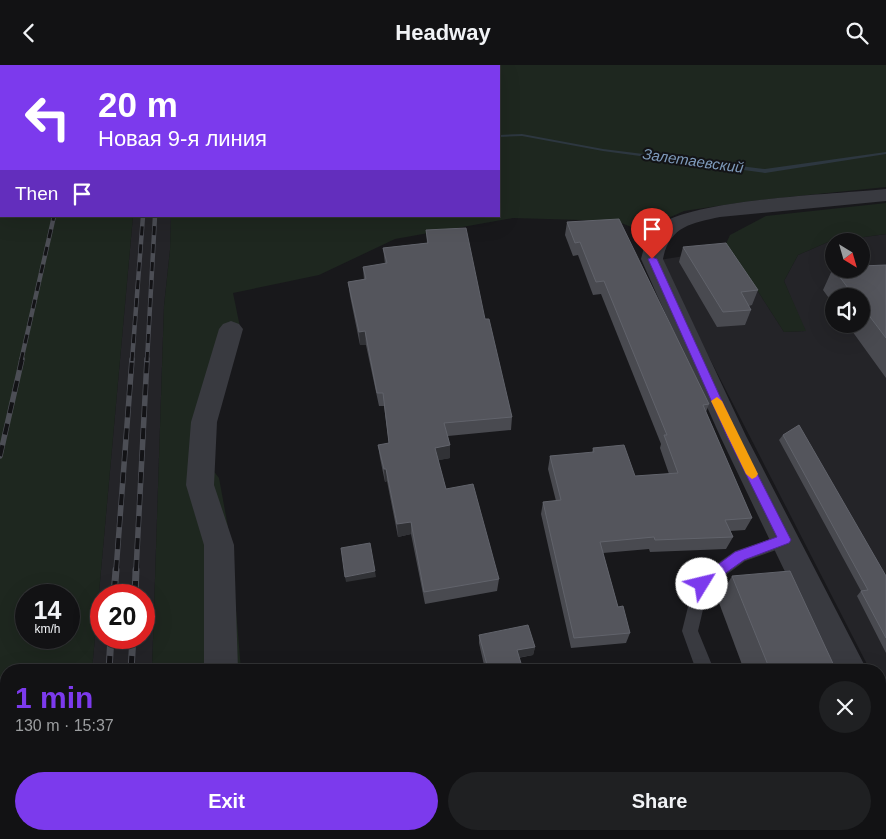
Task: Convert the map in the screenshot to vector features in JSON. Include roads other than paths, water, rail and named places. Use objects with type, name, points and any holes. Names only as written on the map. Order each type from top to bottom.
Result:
[{"type":"street","points":[[847,664],[733,436],[652,259],[655,244],[665,230],[689,218],[720,211],[886,195]]},
{"type":"street","points":[[221,664],[219,545],[200,485],[204,422],[231,329]]},
{"type":"lane","points":[[703,664],[690,631],[702,584],[740,556],[785,540]]},
{"type":"waterway","name":"Залетаевский","points":[[500,136],[522,135],[603,150],[765,171],[886,153]]},
{"type":"railway","points":[[21,361],[54,217]]},
{"type":"railway","points":[[132,361],[143,217]]},
{"type":"railway","points":[[147,361],[155,217]]},
{"type":"railway","points":[[0,456],[22,359]]},
{"type":"railway","points":[[116,571],[132,359]]},
{"type":"railway","points":[[136,571],[147,359]]},
{"type":"railway","points":[[115,584],[116,570]]},
{"type":"railway","points":[[135,584],[136,570]]},
{"type":"railway","points":[[109,664],[110,649]]},
{"type":"railway","points":[[131,664],[132,649]]}]
